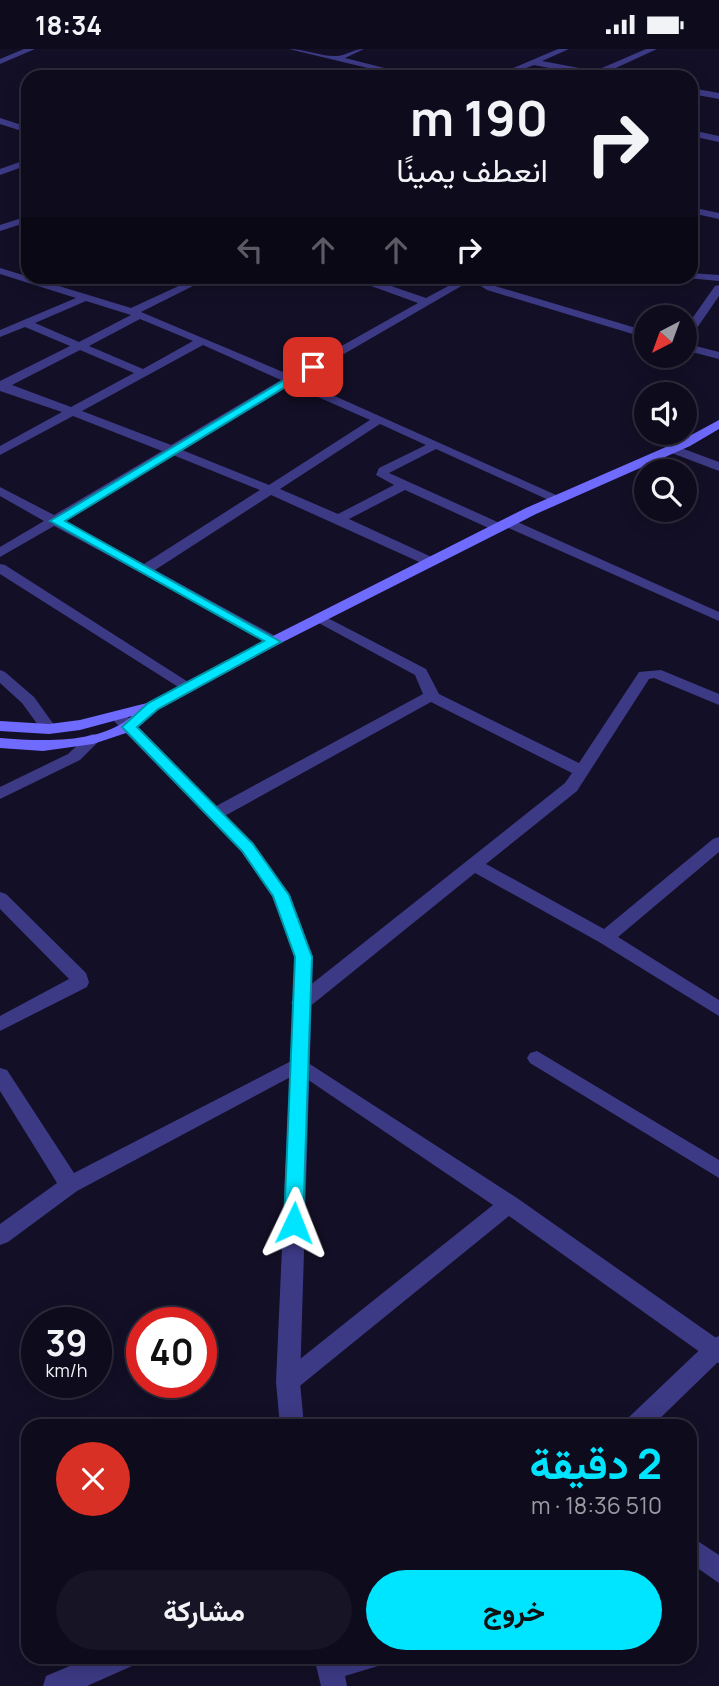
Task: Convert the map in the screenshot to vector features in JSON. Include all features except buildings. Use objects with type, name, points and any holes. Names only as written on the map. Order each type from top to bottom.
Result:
[{"type":"main road","points":[[0,743],[43,746],[93,739],[274,642],[503,525],[673,449],[719,424]]},
{"type":"main road","points":[[0,726],[49,729],[124,721]]},
{"type":"street","points":[[0,62],[31,49]]},
{"type":"street","points":[[293,49],[385,70]]},
{"type":"street","points":[[337,59],[360,49]]},
{"type":"street","points":[[513,70],[565,49]]},
{"type":"street","points":[[605,70],[653,49]]},
{"type":"street","points":[[533,62],[570,70]]},
{"type":"street","points":[[698,92],[719,96]]},
{"type":"street","points":[[0,121],[21,128]]},
{"type":"street","points":[[698,134],[719,139]]},
{"type":"street","points":[[0,172],[21,164]]},
{"type":"street","points":[[698,210],[719,200]]},
{"type":"street","points":[[698,211],[719,216]]},
{"type":"street","points":[[0,228],[21,221]]},
{"type":"street","points":[[0,271],[21,278]]},
{"type":"street","points":[[698,276],[719,278]]},
{"type":"street","points":[[39,284],[136,313],[558,499]]},
{"type":"street","points":[[45,286],[49,284]]},
{"type":"street","points":[[1,386],[192,284]]},
{"type":"street","points":[[376,284],[426,302]]},
{"type":"street","points":[[0,553],[290,380],[459,284]]},
{"type":"street","points":[[484,284],[634,331]]},
{"type":"street","points":[[697,325],[713,307],[719,288]]},
{"type":"street","points":[[0,334],[85,298]]},
{"type":"street","points":[[25,323],[143,373]]},
{"type":"street","points":[[0,451],[202,341]]},
{"type":"street","points":[[697,350],[719,356]]},
{"type":"street","points":[[1,386],[175,450],[338,519],[431,562]]},
{"type":"street","points":[[145,570],[380,419]]},
{"type":"street","points":[[436,444],[381,473],[402,485],[719,617]]},
{"type":"street","points":[[673,449],[719,467]]},
{"type":"street","points":[[338,519],[402,485]]},
{"type":"street","points":[[0,491],[274,642]]},
{"type":"street","points":[[0,568],[188,687]]},
{"type":"street","points":[[320,618],[421,673],[430,696],[582,771]]},
{"type":"street","points":[[301,1003],[572,787],[647,673],[656,673],[719,700]]},
{"type":"street","points":[[0,675],[28,700],[49,729]]},
{"type":"street","points":[[215,814],[430,696]]},
{"type":"street","points":[[124,721],[247,847],[281,895],[304,957],[288,1382],[291,1419]]},
{"type":"street","points":[[0,794],[74,757],[93,739]]},
{"type":"street","points":[[604,938],[719,843]]},
{"type":"street","points":[[475,865],[604,938],[719,1009]]},
{"type":"street","points":[[0,898],[79,982],[0,1024]]},
{"type":"street","points":[[537,1058],[719,1170]]},
{"type":"street","points":[[0,1236],[70,1185],[299,1064]]},
{"type":"street","points":[[299,1064],[509,1204],[718,1350],[644,1419]]},
{"type":"street","points":[[0,1075],[70,1185]]},
{"type":"street","points":[[288,1382],[509,1204]]},
{"type":"street","points":[[697,1554],[719,1571]]},
{"type":"street","points":[[56,1686],[107,1664]]},
{"type":"street","points":[[330,1670],[348,1664]]},
{"type":"route","points":[[294,1223],[304,957],[281,895],[247,847],[129,727],[153,706],[274,642],[56,521],[313,367]]}]
